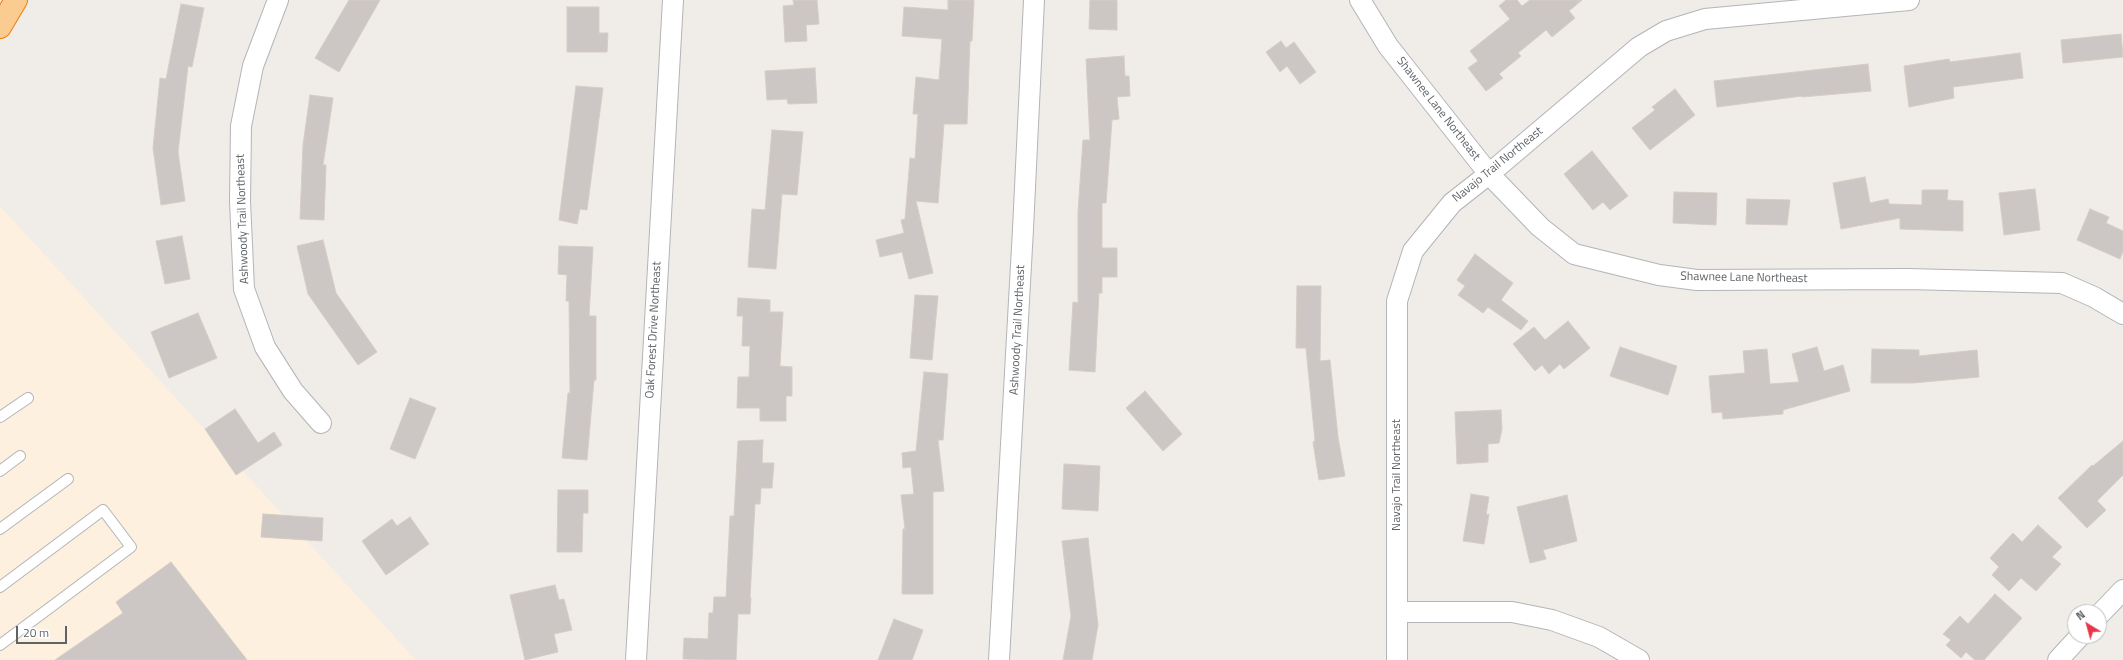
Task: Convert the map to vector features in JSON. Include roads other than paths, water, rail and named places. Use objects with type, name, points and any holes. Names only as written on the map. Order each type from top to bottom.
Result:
[{"type":"highway","points":[[0,27],[16,0]]},
{"type":"street","name":"Ashwoody Trail Northeast","points":[[278,0],[253,66],[241,126],[240,201],[244,289],[265,347],[293,391],[321,423]]},
{"type":"street","name":"Oak Forest Drive Northeast","points":[[636,660],[673,0]]},
{"type":"street","name":"Ashwoody Trail Northeast","points":[[999,660],[1023,244],[1034,0]]},
{"type":"street","name":"Shawnee Lane Northeast","points":[[1360,0],[1388,46],[1489,174],[1540,227],[1574,254],[1659,275],[1697,280],[1908,279],[2062,284],[2094,297],[2123,314]]},
{"type":"street","name":"Navajo Trail Northeast","points":[[1397,660],[1397,301],[1413,251],[1452,203],[1489,174],[1639,47],[1666,31],[1705,19],[1909,0]]},
{"type":"street","points":[[2107,607],[2123,590]]},
{"type":"street","points":[[1397,612],[1519,613],[1552,620],[1599,637],[1639,660]]},
{"type":"street","points":[[2058,660],[2073,644]]},
{"type":"lane","points":[[0,417],[28,398]]},
{"type":"lane","points":[[0,471],[20,456]]},
{"type":"lane","points":[[0,529],[68,479]]},
{"type":"lane","points":[[0,587],[103,510],[131,547],[0,644]]}]
